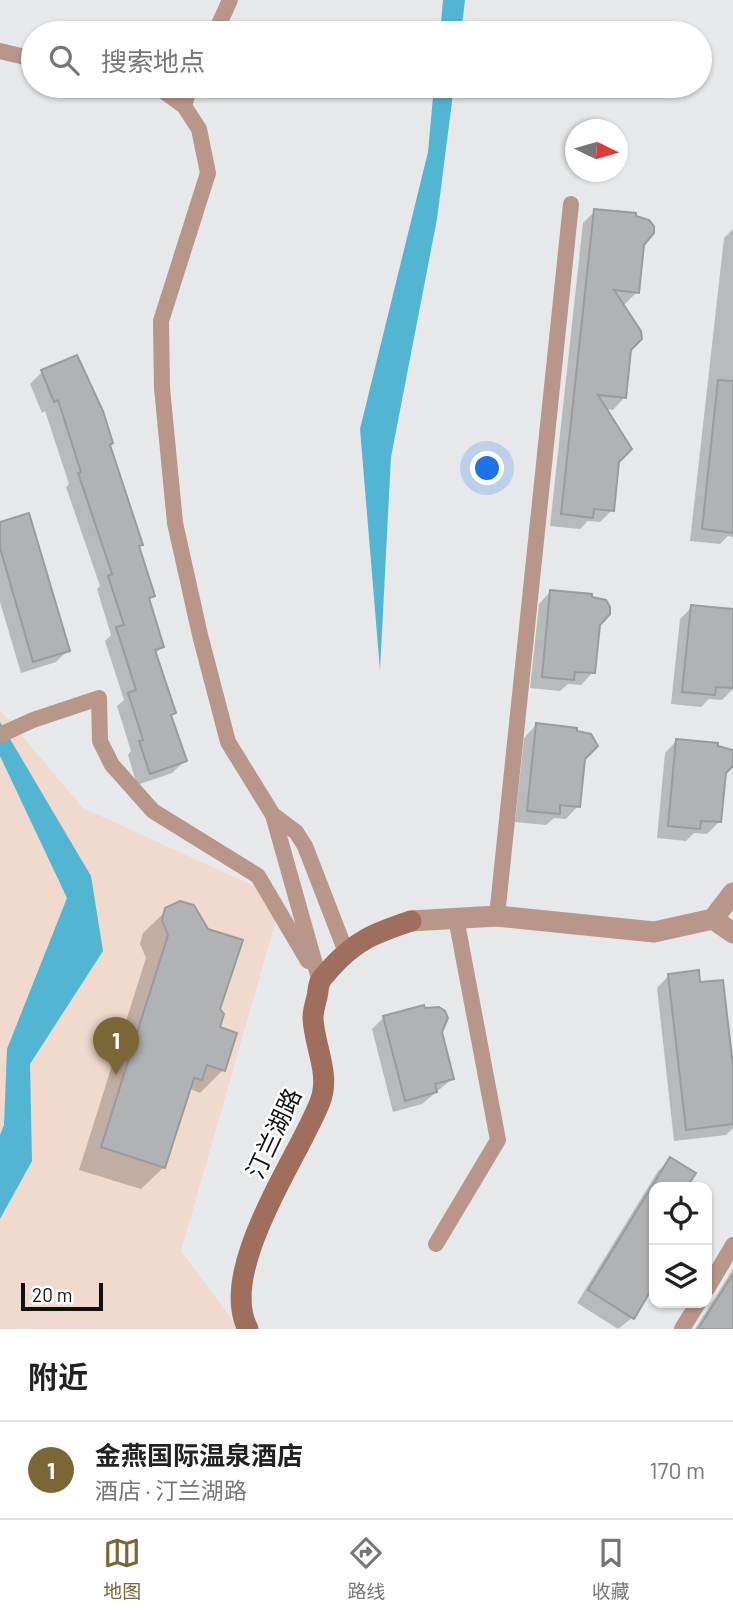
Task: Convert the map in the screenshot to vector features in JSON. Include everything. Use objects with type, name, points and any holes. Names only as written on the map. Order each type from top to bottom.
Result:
[{"type":"street","points":[[456,918],[497,916],[654,932],[713,919],[733,893]]},
{"type":"street","name":"汀兰湖路","points":[[248,1329],[241,1317],[240,1288],[252,1244],[321,1098],[323,1065],[313,1018],[320,982],[346,952],[375,933],[411,921],[456,918]]},
{"type":"street","points":[[713,919],[733,933]]},
{"type":"lane","points":[[220,21],[230,0]]},
{"type":"lane","points":[[0,51],[21,56]]},
{"type":"lane","points":[[174,98],[184,106],[199,129],[208,173],[161,321],[162,388],[175,523],[203,648],[228,742],[273,815],[320,982]]},
{"type":"lane","points":[[184,106],[186,98]]},
{"type":"lane","points":[[497,916],[571,204]]},
{"type":"lane","points":[[0,736],[33,720],[99,698],[100,741],[112,765],[153,811],[258,876],[320,982]]},
{"type":"lane","points":[[273,815],[296,832],[305,846],[346,952]]},
{"type":"lane","points":[[436,1244],[498,1140],[456,918]]},
{"type":"lane","points":[[712,1281],[733,1245]]},
{"type":"lane","points":[[682,1329],[695,1308]]},
{"type":"shaded area","points":[[0,710],[83,808],[282,899],[181,1251],[239,1329],[0,1329]]},
{"type":"water","points":[[443,0],[465,0],[462,21],[441,21]]},
{"type":"water","points":[[433,98],[452,98],[437,219],[391,457],[380,670],[360,429],[428,152]]},
{"type":"water","points":[[0,722],[91,876],[103,951],[30,1064],[32,1161],[0,1219],[0,1135],[4,1125],[7,1049],[67,898],[0,756]]},
{"type":"building","points":[[594,209],[636,213],[636,216],[649,220],[654,226],[654,233],[644,245],[639,293],[614,290],[641,331],[642,339],[631,350],[626,398],[598,395],[632,449],[619,462],[614,511],[594,509],[593,518],[561,514]]},
{"type":"building","points":[[77,355],[103,411],[113,443],[110,445],[143,545],[139,546],[155,596],[149,598],[164,647],[155,650],[176,713],[171,715],[187,761],[150,774],[139,741],[143,740],[128,693],[136,690],[116,627],[124,625],[108,576],[112,574],[78,473],[81,472],[58,400],[54,402],[41,370]]},
{"type":"building","points":[[718,380],[733,381],[733,533],[702,529]]},
{"type":"building","points":[[29,513],[70,651],[33,662],[0,548],[0,522]]},
{"type":"building","points":[[550,590],[592,594],[592,597],[606,600],[610,607],[610,614],[600,625],[595,673],[575,672],[574,680],[542,677]]},
{"type":"building","points":[[691,605],[733,609],[733,688],[716,687],[715,695],[682,692]]},
{"type":"building","points":[[536,723],[577,728],[577,731],[591,734],[598,746],[585,759],[580,807],[560,805],[560,814],[527,811]]},
{"type":"building","points":[[676,739],[718,743],[718,746],[733,750],[733,766],[726,773],[721,822],[701,821],[700,829],[668,826]]},
{"type":"building","points":[[180,901],[194,905],[208,929],[243,940],[220,1009],[224,1014],[220,1027],[237,1033],[225,1071],[207,1065],[202,1080],[194,1078],[165,1168],[101,1147],[168,935],[162,920],[165,908]]},
{"type":"building","points":[[699,970],[700,982],[723,980],[733,1066],[733,1124],[686,1130],[668,974]]},
{"type":"building","points":[[424,1005],[425,1008],[439,1007],[445,1011],[448,1018],[442,1032],[454,1079],[435,1084],[437,1092],[405,1101],[383,1016]]},
{"type":"building","points":[[670,1157],[696,1173],[690,1182],[655,1182]]},
{"type":"building","points":[[649,1191],[649,1294],[634,1319],[588,1290]]},
{"type":"building","points":[[733,1274],[733,1329],[698,1329]]},
{"type":"place","name":"金燕国际温泉酒店","points":[[116,1075]]}]
